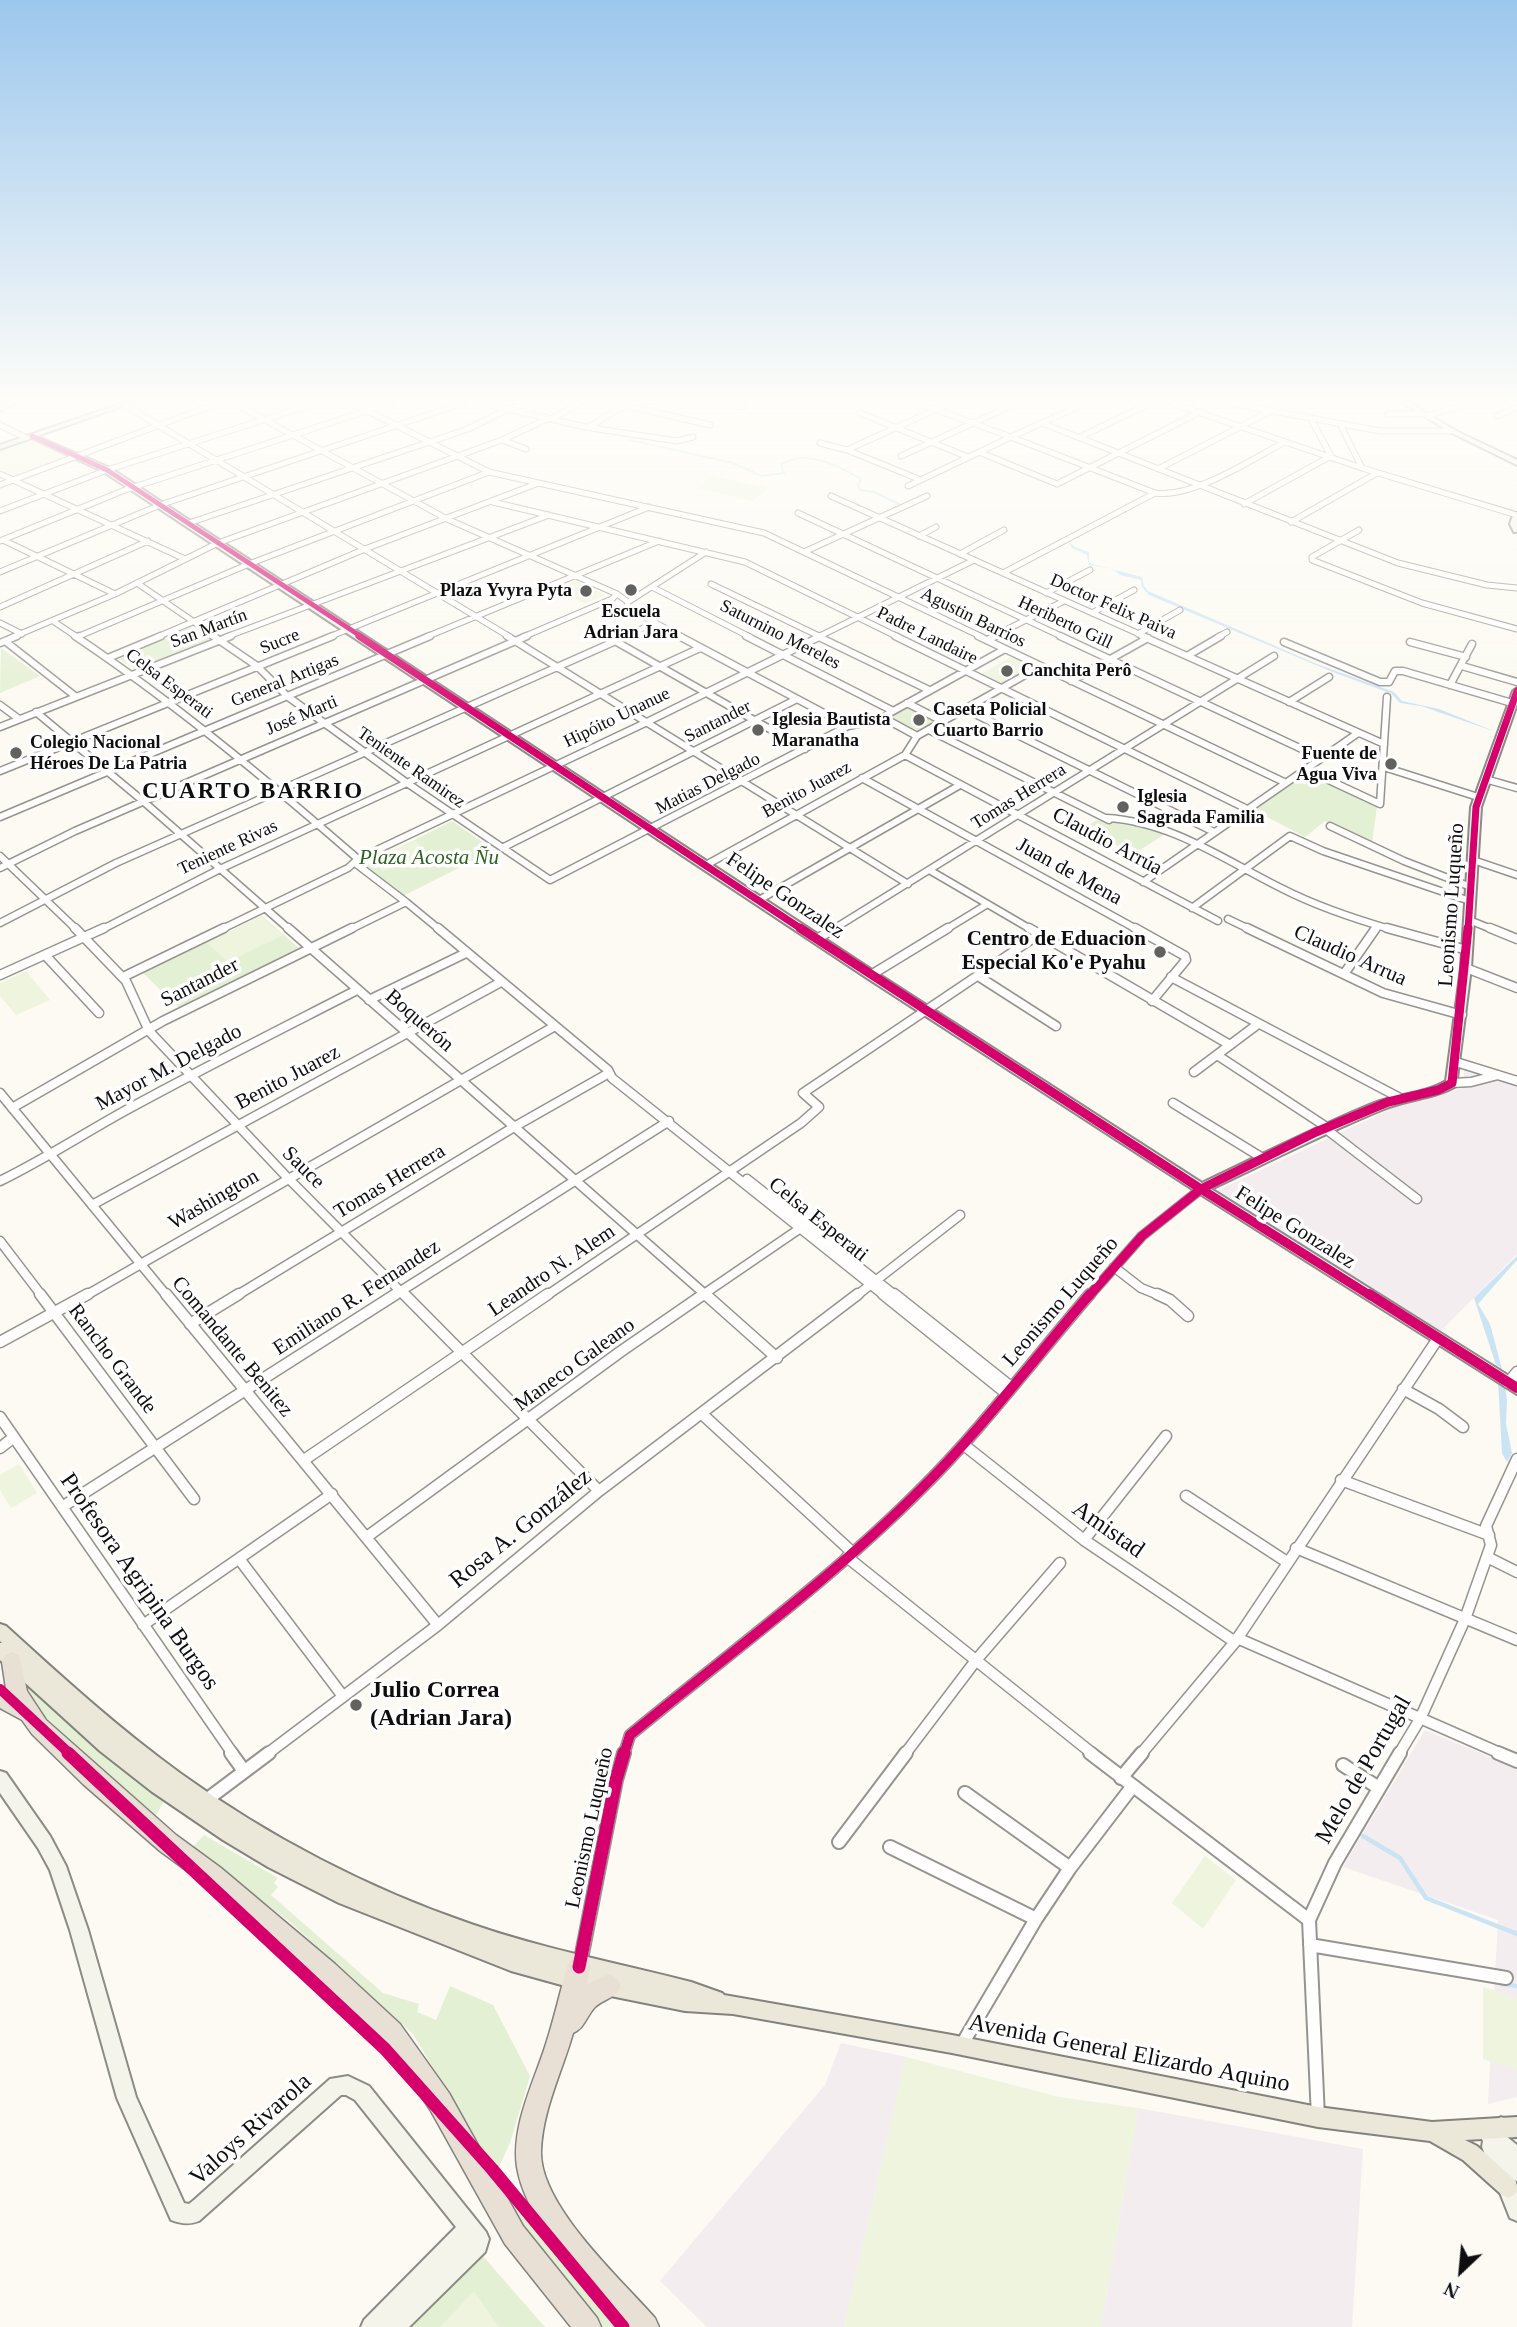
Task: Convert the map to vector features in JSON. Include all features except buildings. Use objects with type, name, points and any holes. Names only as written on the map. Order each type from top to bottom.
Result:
[{"type":"highway","points":[[6,1656],[17,1694],[39,1727],[90,1776],[168,1843],[213,1876],[362,2001],[392,2032],[440,2102],[514,2235],[588,2327]]},
{"type":"highway","points":[[0,1697],[29,1713]]},
{"type":"highway","points":[[578,1973],[535,2120],[530,2166],[544,2203],[563,2230],[646,2327]]},
{"type":"highway","points":[[559,2042],[585,1999],[609,1986]]},
{"type":"highway","points":[[544,2274],[572,2327]]},
{"type":"main road","name":"Avenida General Elizardo Aquino","points":[[0,1631],[200,1806],[274,1861],[345,1897],[397,1911],[511,1962],[688,1990],[733,2005]]},
{"type":"main road","name":"Avenida General Elizardo Aquino","points":[[6,1656],[106,1745],[200,1806]]},
{"type":"main road","name":"Avenida General Elizardo Aquino","points":[[578,1973],[609,1986],[685,2002],[733,2005],[961,2046],[1318,2117],[1432,2132],[1497,2130]]},
{"type":"main road","points":[[1432,2132],[1513,2180]]},
{"type":"street","points":[[1,540],[72,512]]},
{"type":"street","points":[[85,512],[185,559]]},
{"type":"street","points":[[0,572],[143,512]]},
{"type":"street","name":"Felipe Gonzalez","points":[[171,512],[926,1011],[1201,1189],[1513,1385]]},
{"type":"street","points":[[189,523],[223,512]]},
{"type":"street","points":[[2,642],[115,594],[218,543],[301,512],[516,641],[908,884]]},
{"type":"street","points":[[76,637],[249,564],[385,512]]},
{"type":"street","points":[[433,512],[617,594],[628,602]]},
{"type":"street","points":[[108,658],[365,549],[467,512]]},
{"type":"street","name":"Padre Landaire","points":[[534,512],[745,562],[1247,809]]},
{"type":"street","name":"Sucre","points":[[0,771],[638,512]]},
{"type":"street","name":"Agustin Barrios","points":[[669,512],[764,533],[1284,782]]},
{"type":"street","name":"Doctor Felix Paiva","points":[[865,512],[1384,744]]},
{"type":"street","points":[[804,552],[893,512]]},
{"type":"street","points":[[1003,573],[1119,512]]},
{"type":"street","points":[[1264,512],[1402,565],[1487,585],[1517,588]]},
{"type":"street","points":[[1291,522],[1309,512]]},
{"type":"street","name":"Heriberto Gill","points":[[798,513],[1321,758]]},
{"type":"street","name":"San Martín","points":[[0,727],[312,604],[549,515]]},
{"type":"street","points":[[1517,515],[1514,524],[1517,530]]},
{"type":"street","points":[[919,536],[936,527]]},
{"type":"street","points":[[960,554],[1004,530]]},
{"type":"street","points":[[1359,530],[1312,557],[1312,560],[1422,603],[1517,629]]},
{"type":"street","points":[[1,540],[115,594]]},
{"type":"street","points":[[0,607],[148,541]]},
{"type":"street","name":"General Artigas","points":[[0,817],[104,771],[659,541]]},
{"type":"street","points":[[628,602],[706,552]]},
{"type":"street","name":"Hipóito Unanue","points":[[123,977],[974,560]]},
{"type":"street","points":[[1046,593],[1090,570]]},
{"type":"street","name":"Teniente Ramirez","points":[[137,583],[257,666],[287,696],[502,848]]},
{"type":"street","points":[[711,584],[929,690]]},
{"type":"street","name":"Saturnino Mereles","points":[[652,587],[893,711]]},
{"type":"street","points":[[1092,613],[1134,590]]},
{"type":"street","name":"José Marti","points":[[0,868],[143,801],[516,641],[612,599],[617,594]]},
{"type":"street","points":[[988,640],[1064,601]]},
{"type":"street","points":[[628,602],[627,606],[631,611],[848,726]]},
{"type":"street","points":[[1138,634],[1180,610]]},
{"type":"street","name":"Celsa Esperati","points":[[52,621],[132,674],[242,759],[356,861],[555,1026],[612,1078],[669,1120],[1009,1390]]},
{"type":"street","points":[[0,622],[22,634]]},
{"type":"street","points":[[0,923],[116,863],[656,624]]},
{"type":"street","points":[[1186,656],[1227,632]]},
{"type":"street","points":[[1071,681],[1148,638]]},
{"type":"street","points":[[2,642],[75,696]]},
{"type":"street","points":[[615,642],[805,749]]},
{"type":"street","points":[[1284,642],[1380,681],[1388,681],[1398,671],[1515,698]]},
{"type":"street","points":[[1410,642],[1466,657]]},
{"type":"street","points":[[1450,685],[1472,644]]},
{"type":"street","name":"Teniente Rivas","points":[[0,975],[85,938],[220,869],[700,648]]},
{"type":"street","name":"Matias Delgado","points":[[502,848],[548,879],[554,880],[848,726],[882,718],[1005,649]]},
{"type":"street","name":"Tomas Herrera","points":[[817,939],[931,871],[1274,656]]},
{"type":"street","points":[[882,718],[917,736],[1041,666]]},
{"type":"street","points":[[1462,666],[1517,682]]},
{"type":"street","points":[[1289,702],[1329,677]]},
{"type":"street","points":[[1305,769],[1380,804],[1387,697]]},
{"type":"street","name":"Leonismo Luqueño","points":[[578,1973],[616,1780],[630,1735],[850,1555],[964,1445],[1142,1236],[1201,1189],[1327,1128],[1396,1100],[1438,1090],[1452,1083],[1462,1015],[1478,797],[1515,698]]},
{"type":"street","name":"Santander","points":[[502,848],[797,699]]},
{"type":"street","points":[[907,703],[944,722]]},
{"type":"street","points":[[0,705],[19,719]]},
{"type":"street","points":[[965,709],[1214,832]]},
{"type":"street","name":"Boquerón","points":[[36,712],[143,801],[777,1358]]},
{"type":"street","points":[[929,730],[1106,818],[1132,825],[1156,827],[1306,900],[1378,926],[1467,950]]},
{"type":"street","points":[[1143,882],[1358,733]]},
{"type":"street","name":"Benito Juarez","points":[[706,864],[905,755],[917,736]]},
{"type":"street","name":"Claudio Arrúa","points":[[905,755],[1218,921]]},
{"type":"street","points":[[1384,768],[1478,797]]},
{"type":"street","name":"Juan de Mena","points":[[862,778],[1185,956],[1186,960],[1171,976]]},
{"type":"street","points":[[1485,779],[1517,788]]},
{"type":"street","points":[[759,901],[960,785]]},
{"type":"street","points":[[1330,826],[1404,861],[1471,887]]},
{"type":"street","points":[[1192,908],[1290,836],[1335,855],[1470,901]]},
{"type":"street","name":"Sauce","points":[[0,856],[123,977],[149,1031],[237,1126],[599,1491]]},
{"type":"street","points":[[1473,860],[1517,875]]},
{"type":"street","points":[[931,871],[1230,1045]]},
{"type":"street","name":"Santander","points":[[12,1108],[163,1021],[309,948],[407,903]]},
{"type":"street","points":[[871,975],[986,905]]},
{"type":"street","name":"Claudio Arrua","points":[[1228,919],[1383,993],[1462,1015]]},
{"type":"street","points":[[1469,920],[1517,939]]},
{"type":"street","points":[[1344,974],[1378,926]]},
{"type":"street","points":[[926,1011],[1038,935]]},
{"type":"street","points":[[369,1000],[466,953]]},
{"type":"street","points":[[46,956],[99,1013]]},
{"type":"street","points":[[1466,968],[1517,988]]},
{"type":"street","points":[[978,976],[1056,1026]]},
{"type":"street","points":[[1152,1000],[1171,976],[1396,1100]]},
{"type":"street","name":"Benito Juarez","points":[[92,1205],[501,982]]},
{"type":"street","name":"Mayor M. Delgado","points":[[0,1181],[50,1156],[93,1128],[190,1075],[356,990]]},
{"type":"street","name":"Leandro N. Alem","points":[[304,1460],[818,1110],[819,1106],[803,1093],[926,1011]]},
{"type":"street","points":[[1194,1072],[1258,1024]]},
{"type":"street","name":"Washington","points":[[0,1342],[555,1026]]},
{"type":"street","points":[[1217,1055],[1327,1128],[1417,1199]]},
{"type":"street","points":[[1456,1062],[1517,1081]]},
{"type":"street","points":[[1452,1083],[1471,1082],[1517,1072]]},
{"type":"street","name":"Tomas Herrera","points":[[190,1324],[514,1127],[610,1074]]},
{"type":"street","name":"Comandante Benitez","points":[[0,1093],[139,1264],[368,1536],[438,1625]]},
{"type":"street","points":[[1173,1103],[1264,1158]]},
{"type":"street","name":"Emiliano R. Fernandez","points":[[62,1507],[669,1120]]},
{"type":"street","name":"Rosa A. González","points":[[200,1806],[342,1695],[438,1625],[599,1491],[777,1358],[960,1215]]},
{"type":"street","name":"Maneco Galeano","points":[[368,1536],[802,1226]]},
{"type":"street","name":"Rancho Grande","points":[[0,1241],[194,1499]]},
{"type":"street","points":[[1114,1267],[1141,1288],[1170,1300],[1188,1316]]},
{"type":"street","points":[[1121,1778],[1236,1640],[1340,1480],[1437,1339]]},
{"type":"street","points":[[1513,1385],[1517,1372]]},
{"type":"street","points":[[1403,1389],[1439,1409],[1463,1427]]},
{"type":"street","points":[[702,1415],[850,1555],[1132,1787],[1309,1920]]},
{"type":"street","name":"Profesora Agripina Burgos","points":[[0,1417],[244,1770]]},
{"type":"street","points":[[1084,1541],[1166,1436]]},
{"type":"street","points":[[0,1448],[14,1437]]},
{"type":"street","name":"Amistad","points":[[964,1445],[1084,1541],[1236,1640],[1517,1759]]},
{"type":"street","name":"Melo de Portugal","points":[[1318,2117],[1309,1920],[1335,1863],[1420,1719],[1465,1619],[1491,1545],[1486,1526],[1517,1459]]},
{"type":"street","points":[[1340,1480],[1489,1536]]},
{"type":"street","points":[[143,1625],[332,1494]]},
{"type":"street","points":[[1186,1496],[1287,1562]]},
{"type":"street","points":[[1296,1548],[1517,1640]]},
{"type":"street","points":[[1487,1557],[1517,1572]]},
{"type":"street","points":[[240,1560],[342,1695]]},
{"type":"street","points":[[839,1842],[977,1659],[1060,1563]]},
{"type":"street","points":[[1343,1766],[1379,1788]]},
{"type":"street","name":"Valoys Rivarola","points":[[0,1779],[44,1842],[57,1866],[79,1930],[127,2098],[178,2213],[192,2214],[337,2086],[348,2085],[362,2093],[470,2227]]},
{"type":"street","points":[[961,2046],[1036,1919],[1070,1868],[1132,1787]]},
{"type":"street","points":[[965,1793],[1070,1868]]},
{"type":"street","points":[[890,1847],[1036,1919]]},
{"type":"street","points":[[1310,1945],[1506,1978]]},
{"type":"street","points":[[1497,2130],[1495,2159],[1513,2180],[1517,2211]]},
{"type":"street","points":[[371,2327],[470,2227],[479,2239],[478,2245],[394,2327]]},
{"type":"shaded area","points":[[1464,1069],[1517,1086],[1517,1254],[1438,1334],[1214,1192],[1401,1104],[1464,1088]]},
{"type":"shaded area","points":[[1425,1730],[1517,1768],[1517,2097],[1488,2104],[1498,1920],[1343,1867]]},
{"type":"shaded area","points":[[841,2043],[906,2057],[844,2327],[707,2327],[660,2281],[825,2085]]},
{"type":"shaded area","points":[[1138,2108],[1363,2149],[1352,2327],[1101,2327]]},
{"type":"green space","points":[[576,580],[604,595],[585,604],[557,589]]},
{"type":"green space","points":[[191,626],[212,640],[135,669],[117,658]]},
{"type":"green space","points":[[1,648],[40,676],[0,693]]},
{"type":"green space","name":"Canchita Perô","points":[[1011,657],[1034,667],[1004,685],[981,674]]},
{"type":"green space","points":[[908,707],[937,721],[917,730],[892,719],[892,715]]},
{"type":"green space","points":[[1305,773],[1377,807],[1372,843],[1325,821],[1305,837],[1254,810]]},
{"type":"green space","points":[[1097,820],[1165,834],[1134,854],[1083,828]]},
{"type":"green space","name":"Plaza Acosta Ñu","points":[[452,821],[494,850],[401,897],[361,867]]},
{"type":"green space","points":[[416,841],[428,853],[383,871],[371,859]]},
{"type":"green space","points":[[261,916],[283,935],[228,962],[207,943]]},
{"type":"green space","points":[[262,916],[300,949],[180,1009],[143,973]]},
{"type":"green space","points":[[26,971],[50,1000],[16,1015],[0,996],[0,983]]},
{"type":"green space","points":[[19,1464],[37,1493],[11,1508],[0,1490],[0,1475]]},
{"type":"green space","points":[[25,1683],[96,1749],[164,1801],[155,1817],[41,1713]]},
{"type":"green space","points":[[204,1835],[278,1878],[274,1883],[278,1887],[271,1895],[383,1993],[419,2004],[417,2012],[436,2020],[450,1986],[493,2005],[530,2076],[510,2143],[493,2180],[458,2110],[413,2034],[291,1923],[193,1847]]},
{"type":"green space","points":[[1205,1856],[1236,1880],[1203,1929],[1172,1903]]},
{"type":"green space","points":[[1483,1987],[1517,1998],[1517,2070],[1483,2059]]},
{"type":"green space","points":[[906,2057],[1059,2097],[1138,2108],[1101,2327],[844,2327]]},
{"type":"green space","points":[[521,2194],[632,2327],[603,2327],[513,2217],[512,2206]]},
{"type":"green space","points":[[481,2254],[545,2327],[410,2327]]},
{"type":"green space","points":[[474,2291],[499,2327],[440,2327]]},
{"type":"water","points":[[1068,541],[1089,552],[1089,562],[1108,568],[1089,565],[1087,555],[1072,548]]},
{"type":"water","points":[[1114,570],[1142,577],[1148,591],[1317,664],[1394,692],[1402,701],[1439,709],[1496,732],[1421,706],[1400,703],[1391,693],[1386,766],[1390,693],[1335,673],[1149,595],[1142,587],[1141,580],[1120,575]]},
{"type":"water","points":[[1517,1256],[1517,1260],[1478,1304],[1490,1324],[1502,1369],[1496,1365],[1474,1298]]},
{"type":"water","points":[[1498,1381],[1505,1384],[1507,1401],[1506,1424],[1512,1453],[1507,1462],[1502,1453]]},
{"type":"waterway","points":[[1363,1836],[1400,1858],[1426,1898],[1517,1934]]},
{"type":"waterway","points":[[1502,1984],[1517,1986]]},
{"type":"waterway","points":[[517,2205],[618,2327]]},
{"type":"cycle path","points":[[171,512],[871,975],[1201,1189],[1517,1388]]},
{"type":"cycle path","points":[[579,1967],[616,1780],[630,1735],[847,1557],[917,1493],[964,1445],[1049,1341],[1142,1236],[1201,1189],[1316,1132],[1388,1102],[1438,1090],[1452,1083],[1466,968],[1476,807],[1517,691]]},
{"type":"cycle path","points":[[0,1689],[385,2049],[492,2169],[623,2327]]},
{"type":"place","name":"Escuela Adrian Jara","points":[[631,590]]},
{"type":"place","name":"Plaza Yvyra Pyta","points":[[586,591]]},
{"type":"place","name":"Canchita Perô","points":[[1007,671]]},
{"type":"place","name":"Caseta Policial Cuarto Barrio","points":[[919,720]]},
{"type":"place","name":"Iglesia Bautista Maranatha","points":[[758,730]]},
{"type":"place","name":"Colegio Nacional Héroes De La Patria","points":[[16,753]]},
{"type":"place","name":"Fuente de Agua Viva","points":[[1391,764]]},
{"type":"place","name":"Iglesia Sagrada Familia","points":[[1123,807]]},
{"type":"place","name":"Centro de Eduacion Especial Ko'e Pyahu","points":[[1160,952]]},
{"type":"place","name":"Julio Correa (Adrian Jara)","points":[[356,1705]]},
{"type":"district","name":"CUARTO BARRIO","points":[[253,792]]}]
